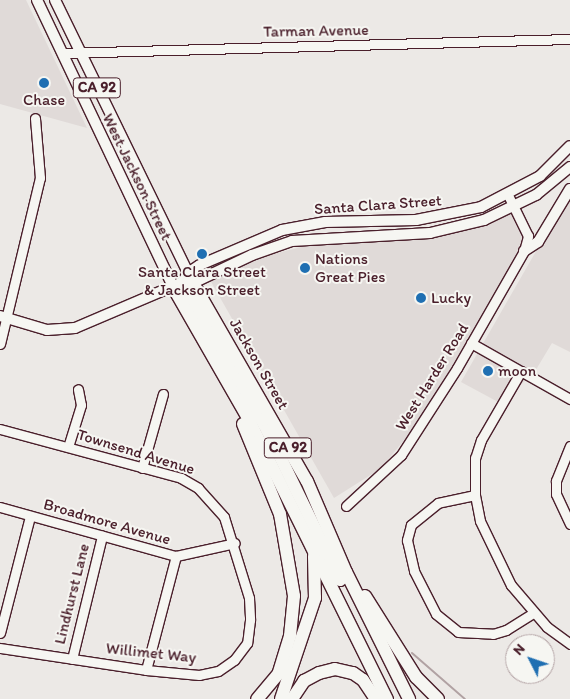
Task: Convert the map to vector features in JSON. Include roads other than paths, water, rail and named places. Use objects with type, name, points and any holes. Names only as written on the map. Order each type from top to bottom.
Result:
[{"type":"highway","name":"CA 92","points":[[184,281],[243,410],[312,544],[387,699]]},
{"type":"highway","name":"Jackson Street","points":[[184,281],[307,482],[346,572]]},
{"type":"highway","points":[[184,281],[267,430],[344,588],[398,676]]},
{"type":"highway","points":[[243,410],[241,418],[280,514],[294,596],[290,636],[279,673],[257,699]]},
{"type":"highway","points":[[289,698],[315,598],[312,544]]},
{"type":"highway","name":"CA 92","points":[[346,572],[409,699]]},
{"type":"highway","points":[[346,572],[371,604],[403,658],[438,699]]},
{"type":"highway","points":[[403,658],[448,699]]},
{"type":"highway","points":[[289,698],[304,681],[319,672],[334,669],[353,673],[363,680],[376,699]]},
{"type":"main road","name":"CA 92","points":[[37,0],[62,53]]},
{"type":"main road","name":"CA 92","points":[[54,0],[80,53]]},
{"type":"main road","name":"West Jackson Street","points":[[62,53],[184,281]]},
{"type":"main road","name":"West Jackson Street","points":[[80,53],[184,281]]},
{"type":"main road","name":"Santa Clara Street","points":[[184,281],[260,237],[282,230],[324,222],[448,216],[508,195],[540,176],[570,146]]},
{"type":"main road","name":"Santa Clara Street","points":[[3,317],[47,330],[75,328],[184,281],[292,241],[430,232],[484,220],[536,195],[570,167]]},
{"type":"main road","points":[[524,252],[538,242],[570,189]]},
{"type":"street","name":"Tarman Avenue","points":[[62,53],[570,39]]},
{"type":"street","points":[[0,344],[3,317],[40,178],[35,118]]},
{"type":"street","name":"West Harder Road","points":[[346,506],[400,455],[471,343],[524,252],[528,236],[508,195]]},
{"type":"street","points":[[471,343],[570,399]]},
{"type":"street","points":[[521,371],[481,440],[476,458],[475,495],[480,521],[492,551],[511,585],[533,613],[570,644]]},
{"type":"street","points":[[68,447],[81,405],[78,389]]},
{"type":"street","points":[[142,468],[163,394]]},
{"type":"street","name":"Townsend Avenue","points":[[0,428],[181,478],[198,488],[224,518],[235,544]]},
{"type":"street","points":[[570,446],[556,481],[556,494],[570,524]]},
{"type":"street","points":[[475,495],[438,503],[412,525],[407,540],[418,579],[436,614],[458,632],[493,634],[506,630],[533,613]]},
{"type":"street","name":"Broadmore Avenue","points":[[0,507],[176,556],[235,544]]},
{"type":"street","points":[[0,633],[30,516]]},
{"type":"street","name":"Lindhurst Lane","points":[[72,659],[102,536]]},
{"type":"street","name":"Willimet Way","points":[[0,648],[146,670],[199,674],[218,671],[234,660],[247,643],[249,598],[235,544]]},
{"type":"street","points":[[146,670],[176,556]]},
{"type":"waterway","points":[[412,653],[465,699]]},
{"type":"place","name":"Chase","points":[[44,83]]},
{"type":"place","name":"Santa Clara Street & Jackson Street","points":[[202,254]]},
{"type":"place","name":"Nations Great Pies","points":[[305,268]]},
{"type":"place","name":"Lucky","points":[[421,298]]},
{"type":"place","name":"moon","points":[[488,371]]}]
